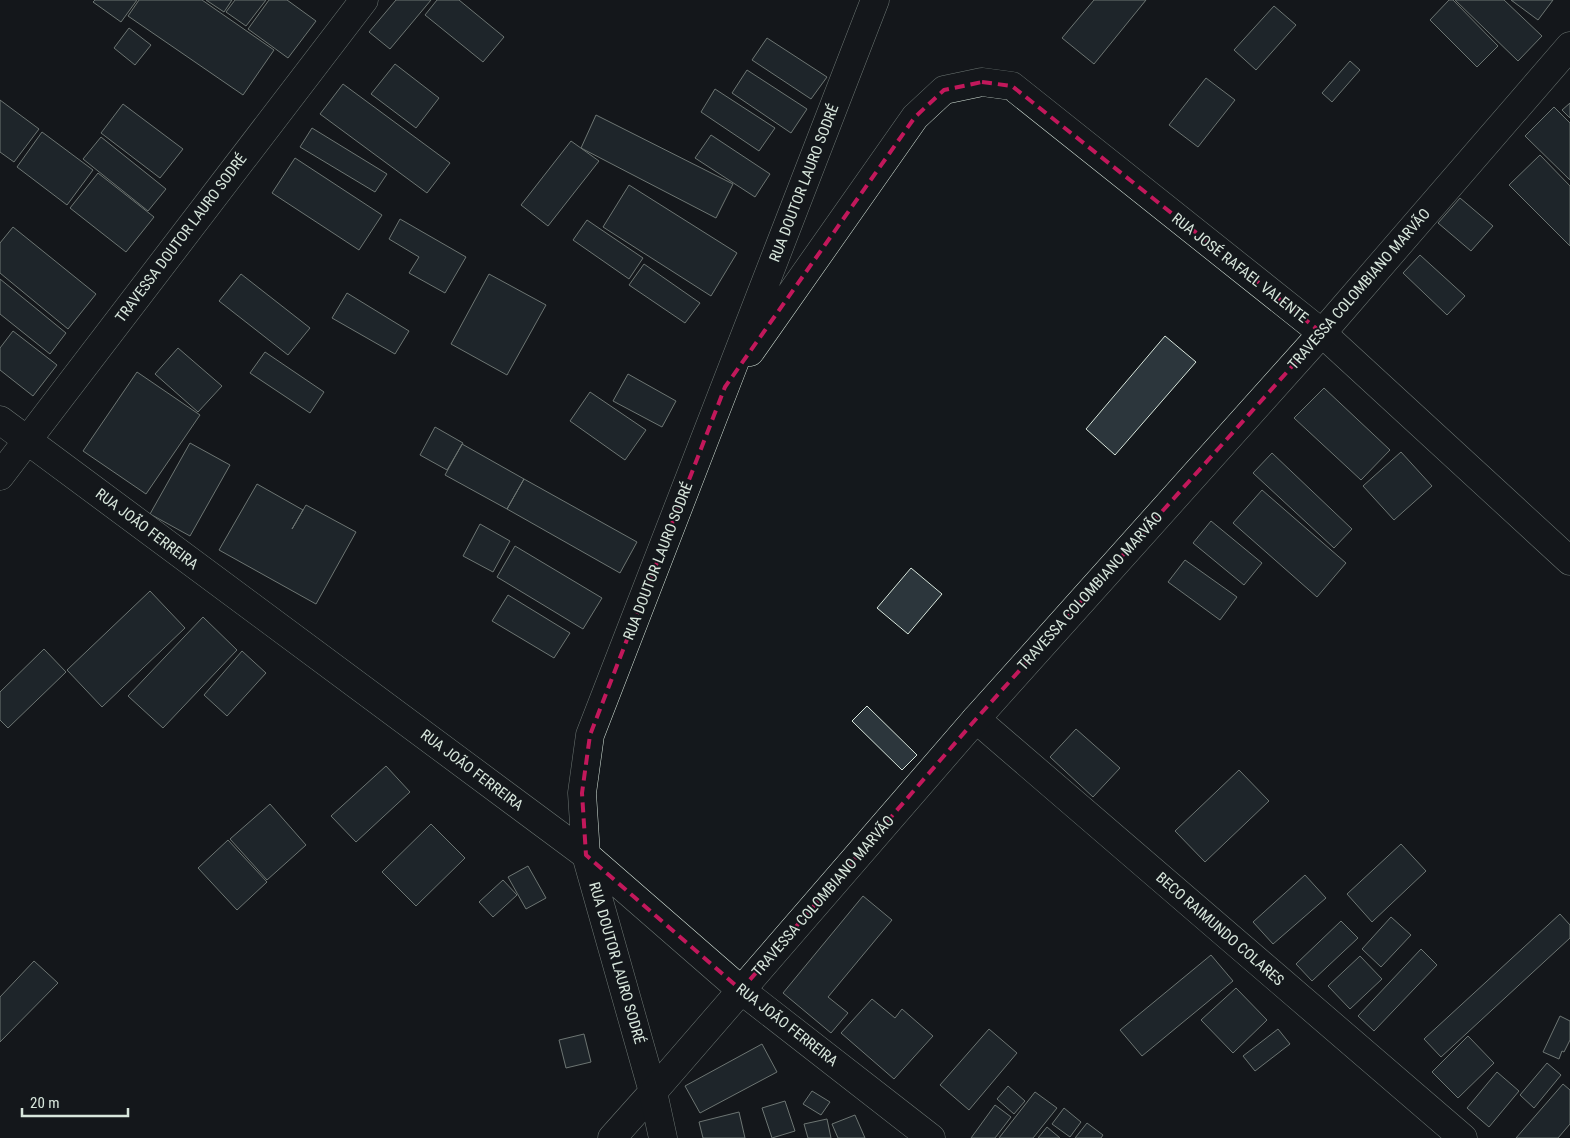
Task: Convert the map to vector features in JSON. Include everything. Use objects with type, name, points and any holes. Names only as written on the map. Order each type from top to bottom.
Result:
[{"type":"street","name":"TRAVESSA DOUTOR LAURO SODRÉ","points":[[0,476],[364,0]]},
{"type":"street","name":"RUA DOUTOR LAURO SODRÉ","points":[[663,1138],[653,1092],[586,855],[582,793],[590,735],[875,0]]},
{"type":"street","name":"TRAVESSA COLOMBIANO MARVÃO","points":[[612,1138],[976,719],[1322,333],[1570,46]]},
{"type":"street","name":"RUA JOSÉ RAFAEL VALENTE","points":[[725,387],[915,117],[944,90],[982,82],[1012,86],[1322,333],[1570,561]]},
{"type":"street","name":"RUA JOÃO FERREIRA","points":[[0,420],[586,855],[741,990],[931,1138]]},
{"type":"street","name":"BECO RAIMUNDO COLARES","points":[[976,719],[1464,1138]]},
{"type":"highlighted area","points":[[982,82],[1012,86],[1322,333],[976,719],[741,990],[586,855],[582,793],[590,735],[725,387],[915,117],[944,90]]},
{"type":"building","points":[[95,0],[137,0],[121,22],[93,2]]},
{"type":"building","points":[[139,0],[202,0],[274,50],[243,95],[128,16]]},
{"type":"building","points":[[206,0],[232,0],[224,12]]},
{"type":"building","points":[[235,0],[266,0],[246,26],[226,12]]},
{"type":"building","points":[[269,0],[287,0],[316,21],[288,58],[248,29]]},
{"type":"building","points":[[396,0],[431,0],[390,49],[369,32]]},
{"type":"building","points":[[437,0],[459,0],[504,37],[483,62],[425,15]]},
{"type":"building","points":[[1094,0],[1146,0],[1094,64],[1062,38]]},
{"type":"building","points":[[1449,0],[1453,0],[1498,46],[1477,67],[1430,20]]},
{"type":"building","points":[[1455,0],[1504,0],[1542,36],[1518,61]]},
{"type":"building","points":[[1511,0],[1553,0],[1538,20]]},
{"type":"building","points":[[1274,6],[1296,25],[1256,70],[1234,50]]},
{"type":"building","points":[[129,28],[151,45],[135,65],[114,48]]},
{"type":"building","points":[[767,38],[827,77],[811,99],[752,60]]},
{"type":"building","points":[[1350,61],[1360,70],[1332,102],[1322,93]]},
{"type":"building","points":[[395,64],[439,98],[416,128],[371,94]]},
{"type":"building","points":[[747,70],[807,109],[791,133],[732,93]]},
{"type":"building","points":[[1206,78],[1235,100],[1198,147],[1169,125]]},
{"type":"building","points":[[343,84],[450,163],[427,193],[320,114]]},
{"type":"building","points":[[715,89],[775,128],[759,151],[701,112]]},
{"type":"building","points":[[0,100],[39,129],[14,162],[0,152]]},
{"type":"building","points":[[1570,103],[1570,118],[1562,110]]},
{"type":"building","points":[[123,104],[183,149],[160,178],[101,133]]},
{"type":"building","points":[[1554,107],[1570,123],[1570,180],[1525,136]]},
{"type":"building","points":[[596,115],[733,184],[716,218],[581,148]]},
{"type":"building","points":[[312,128],[387,174],[375,192],[300,147]]},
{"type":"building","points":[[42,132],[93,170],[67,205],[17,167]]},
{"type":"building","points":[[711,135],[770,174],[755,197],[695,158]]},
{"type":"building","points":[[101,137],[166,189],[148,211],[83,159]]},
{"type":"building","points":[[571,141],[599,161],[548,226],[521,205]]},
{"type":"building","points":[[1540,155],[1570,186],[1570,246],[1509,185]]},
{"type":"building","points":[[295,158],[382,215],[359,250],[272,193]]},
{"type":"building","points":[[98,173],[154,217],[126,252],[70,208]]},
{"type":"building","points":[[629,185],[737,253],[711,296],[603,227]]},
{"type":"building","points":[[1460,198],[1493,226],[1471,251],[1438,223]]},
{"type":"building","points":[[400,219],[466,257],[445,293],[409,273],[419,257],[389,239]]},
{"type":"building","points":[[587,220],[643,258],[629,279],[573,240]]},
{"type":"building","points":[[13,227],[96,294],[68,329],[0,273],[0,243]]},
{"type":"building","points":[[1420,255],[1465,296],[1447,315],[1403,273]]},
{"type":"building","points":[[644,264],[700,303],[685,323],[629,285]]},
{"type":"building","points":[[241,274],[310,328],[288,355],[219,301]]},
{"type":"building","points":[[489,274],[546,305],[507,375],[451,344]]},
{"type":"building","points":[[0,279],[66,333],[50,354],[0,314]]},
{"type":"building","points":[[347,293],[409,331],[395,354],[332,318]]},
{"type":"building","points":[[13,331],[57,365],[33,396],[0,370],[0,348]]},
{"type":"building","points":[[1165,336],[1196,362],[1115,455],[1086,429]]},
{"type":"building","points":[[178,348],[222,386],[198,412],[155,374]]},
{"type":"building","points":[[265,352],[324,392],[310,413],[250,373]]},
{"type":"building","points":[[137,372],[200,415],[146,494],[83,451]]},
{"type":"building","points":[[628,374],[676,401],[662,427],[613,401]]},
{"type":"building","points":[[1324,388],[1390,450],[1361,480],[1294,418]]},
{"type":"building","points":[[590,392],[646,430],[625,460],[570,421]]},
{"type":"building","points":[[435,427],[463,443],[447,470],[420,455]]},
{"type":"building","points":[[190,443],[230,465],[190,536],[150,514]]},
{"type":"building","points":[[462,444],[524,479],[507,509],[445,475]]},
{"type":"building","points":[[1401,452],[1432,486],[1394,520],[1363,486]]},
{"type":"building","points":[[1272,453],[1352,529],[1334,548],[1253,473]]},
{"type":"building","points":[[524,479],[637,542],[620,573],[507,509]]},
{"type":"building","points":[[257,484],[303,510],[292,529],[306,505],[356,532],[316,604],[219,550]]},
{"type":"building","points":[[1262,490],[1346,563],[1317,597],[1233,523]]},
{"type":"building","points":[[1211,521],[1262,563],[1244,585],[1193,543]]},
{"type":"building","points":[[480,524],[510,541],[493,572],[463,556]]},
{"type":"building","points":[[515,546],[602,598],[583,629],[497,577]]},
{"type":"building","points":[[1185,560],[1237,597],[1220,620],[1168,582]]},
{"type":"building","points":[[911,568],[942,594],[908,634],[877,608]]},
{"type":"building","points":[[150,591],[185,628],[102,707],[67,670]]},
{"type":"building","points":[[508,595],[570,633],[554,658],[492,621]]},
{"type":"building","points":[[203,617],[237,650],[163,728],[128,696]]},
{"type":"building","points":[[44,649],[66,672],[8,728],[0,720],[0,692]]},
{"type":"building","points":[[242,651],[266,673],[227,716],[204,695]]},
{"type":"building","points":[[867,706],[917,755],[902,770],[852,721]]},
{"type":"building","points":[[1076,729],[1120,768],[1093,797],[1050,757]]},
{"type":"building","points":[[386,766],[410,792],[356,842],[331,816]]},
{"type":"building","points":[[1239,770],[1269,801],[1205,862],[1175,831]]},
{"type":"building","points":[[270,804],[306,845],[267,880],[230,839]]},
{"type":"building","points":[[431,824],[465,858],[416,906],[382,872]]},
{"type":"building","points":[[228,840],[267,882],[237,910],[198,868]]},
{"type":"building","points":[[1401,844],[1426,871],[1372,922],[1347,894]]},
{"type":"building","points":[[528,866],[546,898],[526,909],[508,877]]},
{"type":"building","points":[[1305,875],[1326,898],[1273,944],[1253,922]]},
{"type":"building","points":[[503,880],[517,895],[493,917],[479,902]]},
{"type":"building","points":[[863,896],[892,920],[828,997],[848,1013],[831,1033],[783,993]]},
{"type":"building","points":[[1560,914],[1570,925],[1570,938],[1441,1057],[1424,1039]]},
{"type":"building","points":[[1391,917],[1411,935],[1381,967],[1362,949]]},
{"type":"building","points":[[1341,921],[1358,938],[1312,981],[1296,964]]},
{"type":"building","points":[[1421,949],[1437,965],[1374,1031],[1358,1016]]},
{"type":"building","points":[[1211,955],[1233,981],[1142,1056],[1120,1030]]},
{"type":"building","points":[[1360,956],[1382,979],[1350,1009],[1328,986]]},
{"type":"building","points":[[34,961],[58,983],[0,1042],[0,997]]},
{"type":"building","points":[[1236,988],[1267,1020],[1233,1053],[1201,1020]]},
{"type":"building","points":[[872,999],[895,1018],[902,1009],[933,1036],[894,1079],[841,1033]]},
{"type":"building","points":[[1560,1016],[1570,1021],[1570,1040],[1559,1059],[1543,1052]]},
{"type":"building","points":[[989,1029],[1017,1053],[969,1110],[940,1085]]},
{"type":"building","points":[[1278,1029],[1290,1044],[1255,1071],[1243,1056]]},
{"type":"building","points":[[584,1034],[591,1062],[566,1068],[559,1040]]},
{"type":"building","points":[[1468,1036],[1494,1063],[1458,1098],[1432,1072]]},
{"type":"building","points":[[762,1044],[777,1072],[700,1113],[685,1086]]},
{"type":"building","points":[[1547,1063],[1561,1075],[1534,1108],[1520,1095]]},
{"type":"building","points":[[1497,1072],[1519,1091],[1489,1127],[1467,1108]]},
{"type":"building","points":[[1563,1084],[1570,1090],[1570,1124],[1558,1138],[1516,1138]]},
{"type":"building","points":[[1008,1086],[1025,1101],[1014,1114],[997,1099]]},
{"type":"building","points":[[812,1091],[830,1102],[821,1115],[803,1104]]},
{"type":"building","points":[[1035,1092],[1057,1108],[1033,1138],[999,1138]]},
{"type":"building","points":[[785,1101],[795,1131],[772,1138],[762,1108]]},
{"type":"building","points":[[995,1105],[1011,1117],[995,1138],[971,1138]]},
{"type":"building","points":[[1064,1108],[1081,1122],[1070,1137],[1052,1124]]},
{"type":"building","points":[[739,1112],[745,1138],[703,1138],[699,1122]]},
{"type":"building","points":[[855,1115],[865,1138],[838,1138],[832,1124]]},
{"type":"building","points":[[827,1119],[831,1138],[808,1138],[804,1124]]},
{"type":"building","points":[[1087,1123],[1103,1135],[1101,1138],[1075,1138]]},
{"type":"building","points":[[1047,1127],[1060,1138],[1038,1138]]}]
